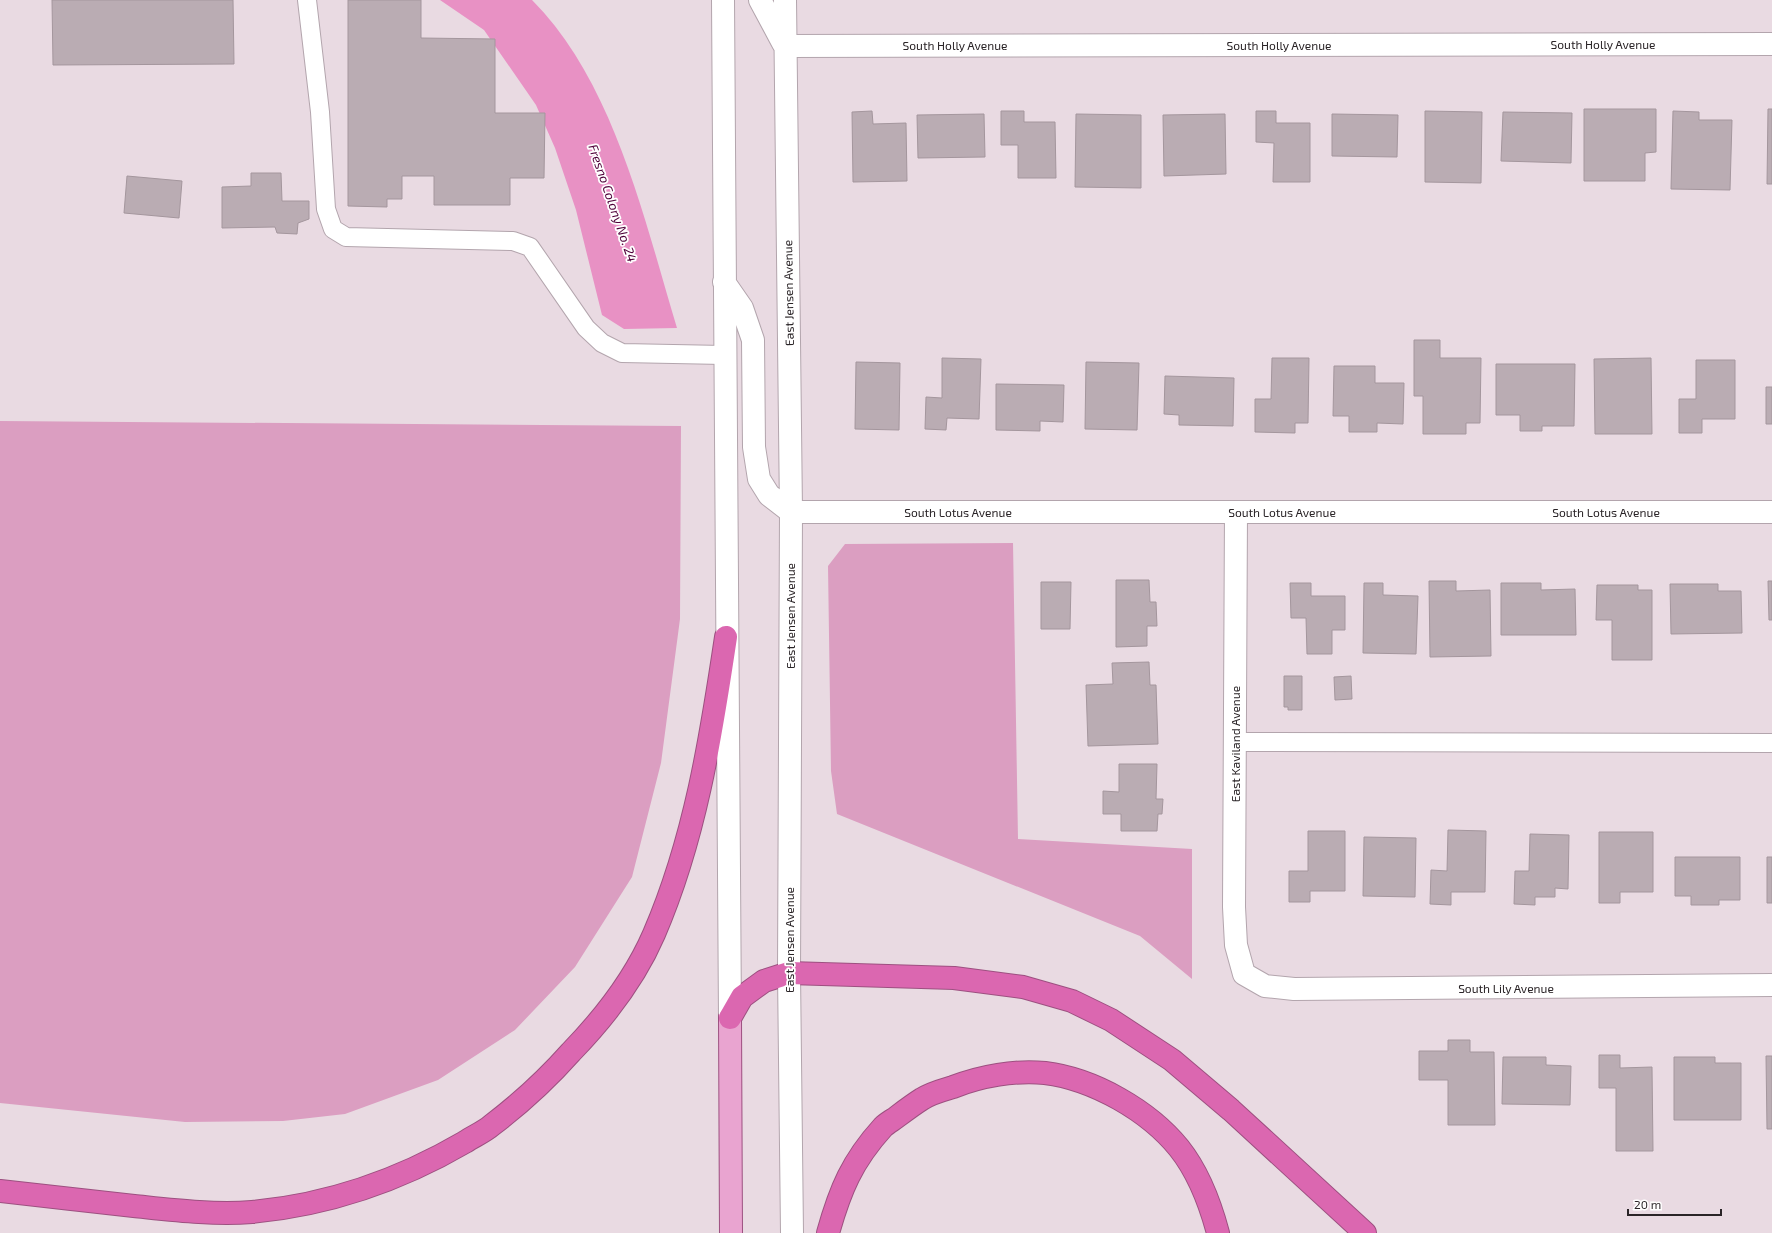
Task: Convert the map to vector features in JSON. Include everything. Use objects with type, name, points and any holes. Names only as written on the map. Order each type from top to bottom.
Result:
[{"type":"highway","points":[[0,1191],[190,1212],[251,1212],[309,1204],[372,1186],[436,1159],[490,1127],[539,1087],[597,1025],[628,981],[653,936],[676,878],[686,843],[710,744],[726,636]]},
{"type":"highway","points":[[730,1018],[742,997],[764,981],[789,974],[954,978],[1022,987],[1072,1001],[1111,1020],[1172,1060],[1231,1110],[1365,1233]]},
{"type":"highway","points":[[828,1233],[838,1197],[854,1165],[884,1126],[924,1098],[968,1081],[1001,1074],[1045,1073],[1090,1084],[1118,1098],[1149,1118],[1180,1148],[1198,1177],[1211,1206],[1218,1233]]},
{"type":"main road","points":[[730,1018],[731,1233]]},
{"type":"street","points":[[722,0],[730,1018]]},
{"type":"street","points":[[760,0],[785,46]]},
{"type":"street","name":"East Jensen Avenue","points":[[785,0],[791,512],[789,974],[792,1233]]},
{"type":"street","name":"South Holly Avenue","points":[[785,46],[1772,44]]},
{"type":"street","points":[[724,282],[742,308],[753,340],[754,446],[759,479],[769,495],[791,512]]},
{"type":"street","name":"South Lotus Avenue","points":[[791,512],[1772,512]]},
{"type":"street","name":"East Kaviland Avenue","points":[[1236,512],[1234,907],[1236,945],[1244,974]]},
{"type":"street","name":"South Lily Avenue","points":[[1244,974],[1265,986],[1294,989],[1772,985]]},
{"type":"lane","points":[[307,0],[320,112],[326,208],[333,229],[346,237],[513,241],[530,247],[586,328],[602,343],[622,353],[724,355]]},
{"type":"lane","points":[[1235,742],[1772,742]]},
{"type":"shaded area","points":[[0,421],[681,426],[680,619],[661,763],[632,877],[575,967],[515,1030],[438,1080],[345,1114],[283,1121],[185,1122],[0,1103]]},
{"type":"shaded area","points":[[1013,543],[1018,839],[1192,849],[1192,979],[1140,936],[837,814],[831,771],[828,566],[845,544]]},
{"type":"water","name":"Fresno Colony No. 24","points":[[440,0],[532,0],[560,33],[585,71],[605,111],[623,154],[652,242],[677,328],[624,329],[602,315],[576,210],[555,148],[536,105],[484,30]]},
{"type":"building","points":[[52,0],[233,0],[234,64],[53,65]]},
{"type":"building","points":[[348,0],[421,0],[421,38],[495,39],[495,113],[545,113],[544,178],[510,178],[510,205],[434,205],[434,176],[402,176],[402,199],[387,199],[387,207],[348,206]]},
{"type":"building","points":[[1584,109],[1656,109],[1656,152],[1645,153],[1645,181],[1584,181]]},
{"type":"building","points":[[1768,109],[1772,109],[1772,184],[1767,184]]},
{"type":"building","points":[[872,111],[873,124],[906,123],[907,181],[853,182],[852,112]]},
{"type":"building","points":[[1001,111],[1024,111],[1024,122],[1055,122],[1056,178],[1018,178],[1018,145],[1001,145]]},
{"type":"building","points":[[1256,111],[1276,111],[1276,123],[1310,123],[1310,182],[1273,182],[1274,143],[1256,142]]},
{"type":"building","points":[[1425,111],[1482,112],[1481,183],[1425,182]]},
{"type":"building","points":[[1673,111],[1699,112],[1699,120],[1732,120],[1730,190],[1671,189]]},
{"type":"building","points":[[1503,112],[1572,113],[1571,163],[1501,161]]},
{"type":"building","points":[[984,114],[985,157],[918,158],[917,115]]},
{"type":"building","points":[[1076,114],[1141,115],[1141,188],[1075,187]]},
{"type":"building","points":[[1225,114],[1226,174],[1164,176],[1163,115]]},
{"type":"building","points":[[1332,114],[1398,115],[1397,157],[1332,156]]},
{"type":"building","points":[[251,173],[281,173],[282,201],[309,201],[309,219],[298,223],[297,234],[277,233],[275,227],[222,228],[222,187],[251,186]]},
{"type":"building","points":[[127,176],[182,181],[179,218],[124,213]]},
{"type":"building","points":[[1414,340],[1440,340],[1440,358],[1481,358],[1480,423],[1466,423],[1466,434],[1423,434],[1423,396],[1414,396]]},
{"type":"building","points":[[942,358],[981,359],[979,419],[947,418],[946,430],[925,429],[926,397],[942,398]]},
{"type":"building","points":[[1272,358],[1309,358],[1308,423],[1295,423],[1295,433],[1255,432],[1255,399],[1271,399]]},
{"type":"building","points":[[1651,358],[1652,434],[1595,434],[1594,359]]},
{"type":"building","points":[[1696,360],[1735,360],[1735,419],[1702,419],[1702,433],[1679,433],[1679,399],[1696,399]]},
{"type":"building","points":[[856,362],[900,363],[899,430],[855,429]]},
{"type":"building","points":[[1086,362],[1139,363],[1137,430],[1085,429]]},
{"type":"building","points":[[1496,364],[1575,364],[1574,426],[1542,426],[1542,431],[1520,431],[1520,415],[1496,415]]},
{"type":"building","points":[[1334,366],[1375,366],[1375,383],[1404,383],[1403,424],[1377,423],[1377,432],[1349,432],[1349,416],[1333,416]]},
{"type":"building","points":[[1165,376],[1234,378],[1233,426],[1179,425],[1179,415],[1164,414]]},
{"type":"building","points":[[996,384],[1064,385],[1063,422],[1040,421],[1040,431],[996,430]]},
{"type":"building","points":[[1766,387],[1772,387],[1772,424],[1766,424]]},
{"type":"building","points":[[1116,580],[1149,580],[1150,602],[1156,602],[1157,626],[1147,626],[1147,646],[1116,647]]},
{"type":"building","points":[[1429,581],[1456,581],[1456,591],[1490,590],[1491,656],[1430,657]]},
{"type":"building","points":[[1768,581],[1772,581],[1772,620],[1769,620]]},
{"type":"building","points":[[1041,582],[1071,582],[1070,629],[1041,629]]},
{"type":"building","points":[[1290,583],[1311,583],[1311,596],[1345,596],[1345,630],[1332,630],[1332,654],[1307,654],[1306,618],[1291,618]]},
{"type":"building","points":[[1364,583],[1383,583],[1383,595],[1418,596],[1416,654],[1363,653]]},
{"type":"building","points":[[1501,583],[1541,583],[1541,590],[1575,589],[1576,635],[1501,635]]},
{"type":"building","points":[[1670,584],[1718,584],[1718,591],[1741,591],[1742,633],[1671,634]]},
{"type":"building","points":[[1597,585],[1638,585],[1638,590],[1652,590],[1652,660],[1612,660],[1612,620],[1596,620]]},
{"type":"building","points":[[1149,662],[1150,685],[1156,685],[1158,744],[1088,746],[1086,685],[1113,684],[1112,663]]},
{"type":"building","points":[[1284,676],[1302,676],[1302,710],[1288,710],[1288,707],[1284,707]]},
{"type":"building","points":[[1351,676],[1352,699],[1335,700],[1334,677]]},
{"type":"building","points":[[1119,764],[1157,764],[1156,799],[1163,799],[1162,814],[1158,814],[1157,831],[1121,831],[1121,814],[1103,814],[1103,791],[1119,792]]},
{"type":"building","points":[[1448,830],[1486,831],[1485,892],[1451,892],[1451,905],[1430,904],[1431,870],[1447,871]]},
{"type":"building","points":[[1308,831],[1345,831],[1345,891],[1310,891],[1310,902],[1289,902],[1289,871],[1308,871]]},
{"type":"building","points":[[1599,832],[1653,832],[1653,892],[1620,892],[1620,903],[1599,903]]},
{"type":"building","points":[[1530,834],[1569,835],[1568,889],[1555,888],[1555,897],[1535,897],[1535,905],[1514,904],[1515,871],[1529,871]]},
{"type":"building","points":[[1364,837],[1416,838],[1415,897],[1363,896]]},
{"type":"building","points":[[1675,857],[1740,857],[1740,900],[1719,900],[1719,905],[1691,905],[1691,896],[1675,896]]},
{"type":"building","points":[[1767,857],[1772,857],[1772,903],[1767,903]]},
{"type":"building","points":[[1448,1040],[1470,1040],[1470,1052],[1494,1052],[1495,1125],[1448,1125],[1448,1080],[1419,1080],[1419,1051],[1448,1051]]},
{"type":"building","points":[[1599,1055],[1620,1055],[1620,1068],[1652,1067],[1653,1151],[1616,1151],[1616,1088],[1599,1088]]},
{"type":"building","points":[[1766,1056],[1772,1056],[1772,1129],[1767,1129]]},
{"type":"building","points":[[1503,1057],[1546,1057],[1546,1065],[1571,1066],[1570,1105],[1502,1104]]},
{"type":"building","points":[[1674,1057],[1715,1057],[1715,1063],[1741,1063],[1741,1120],[1674,1120]]}]
